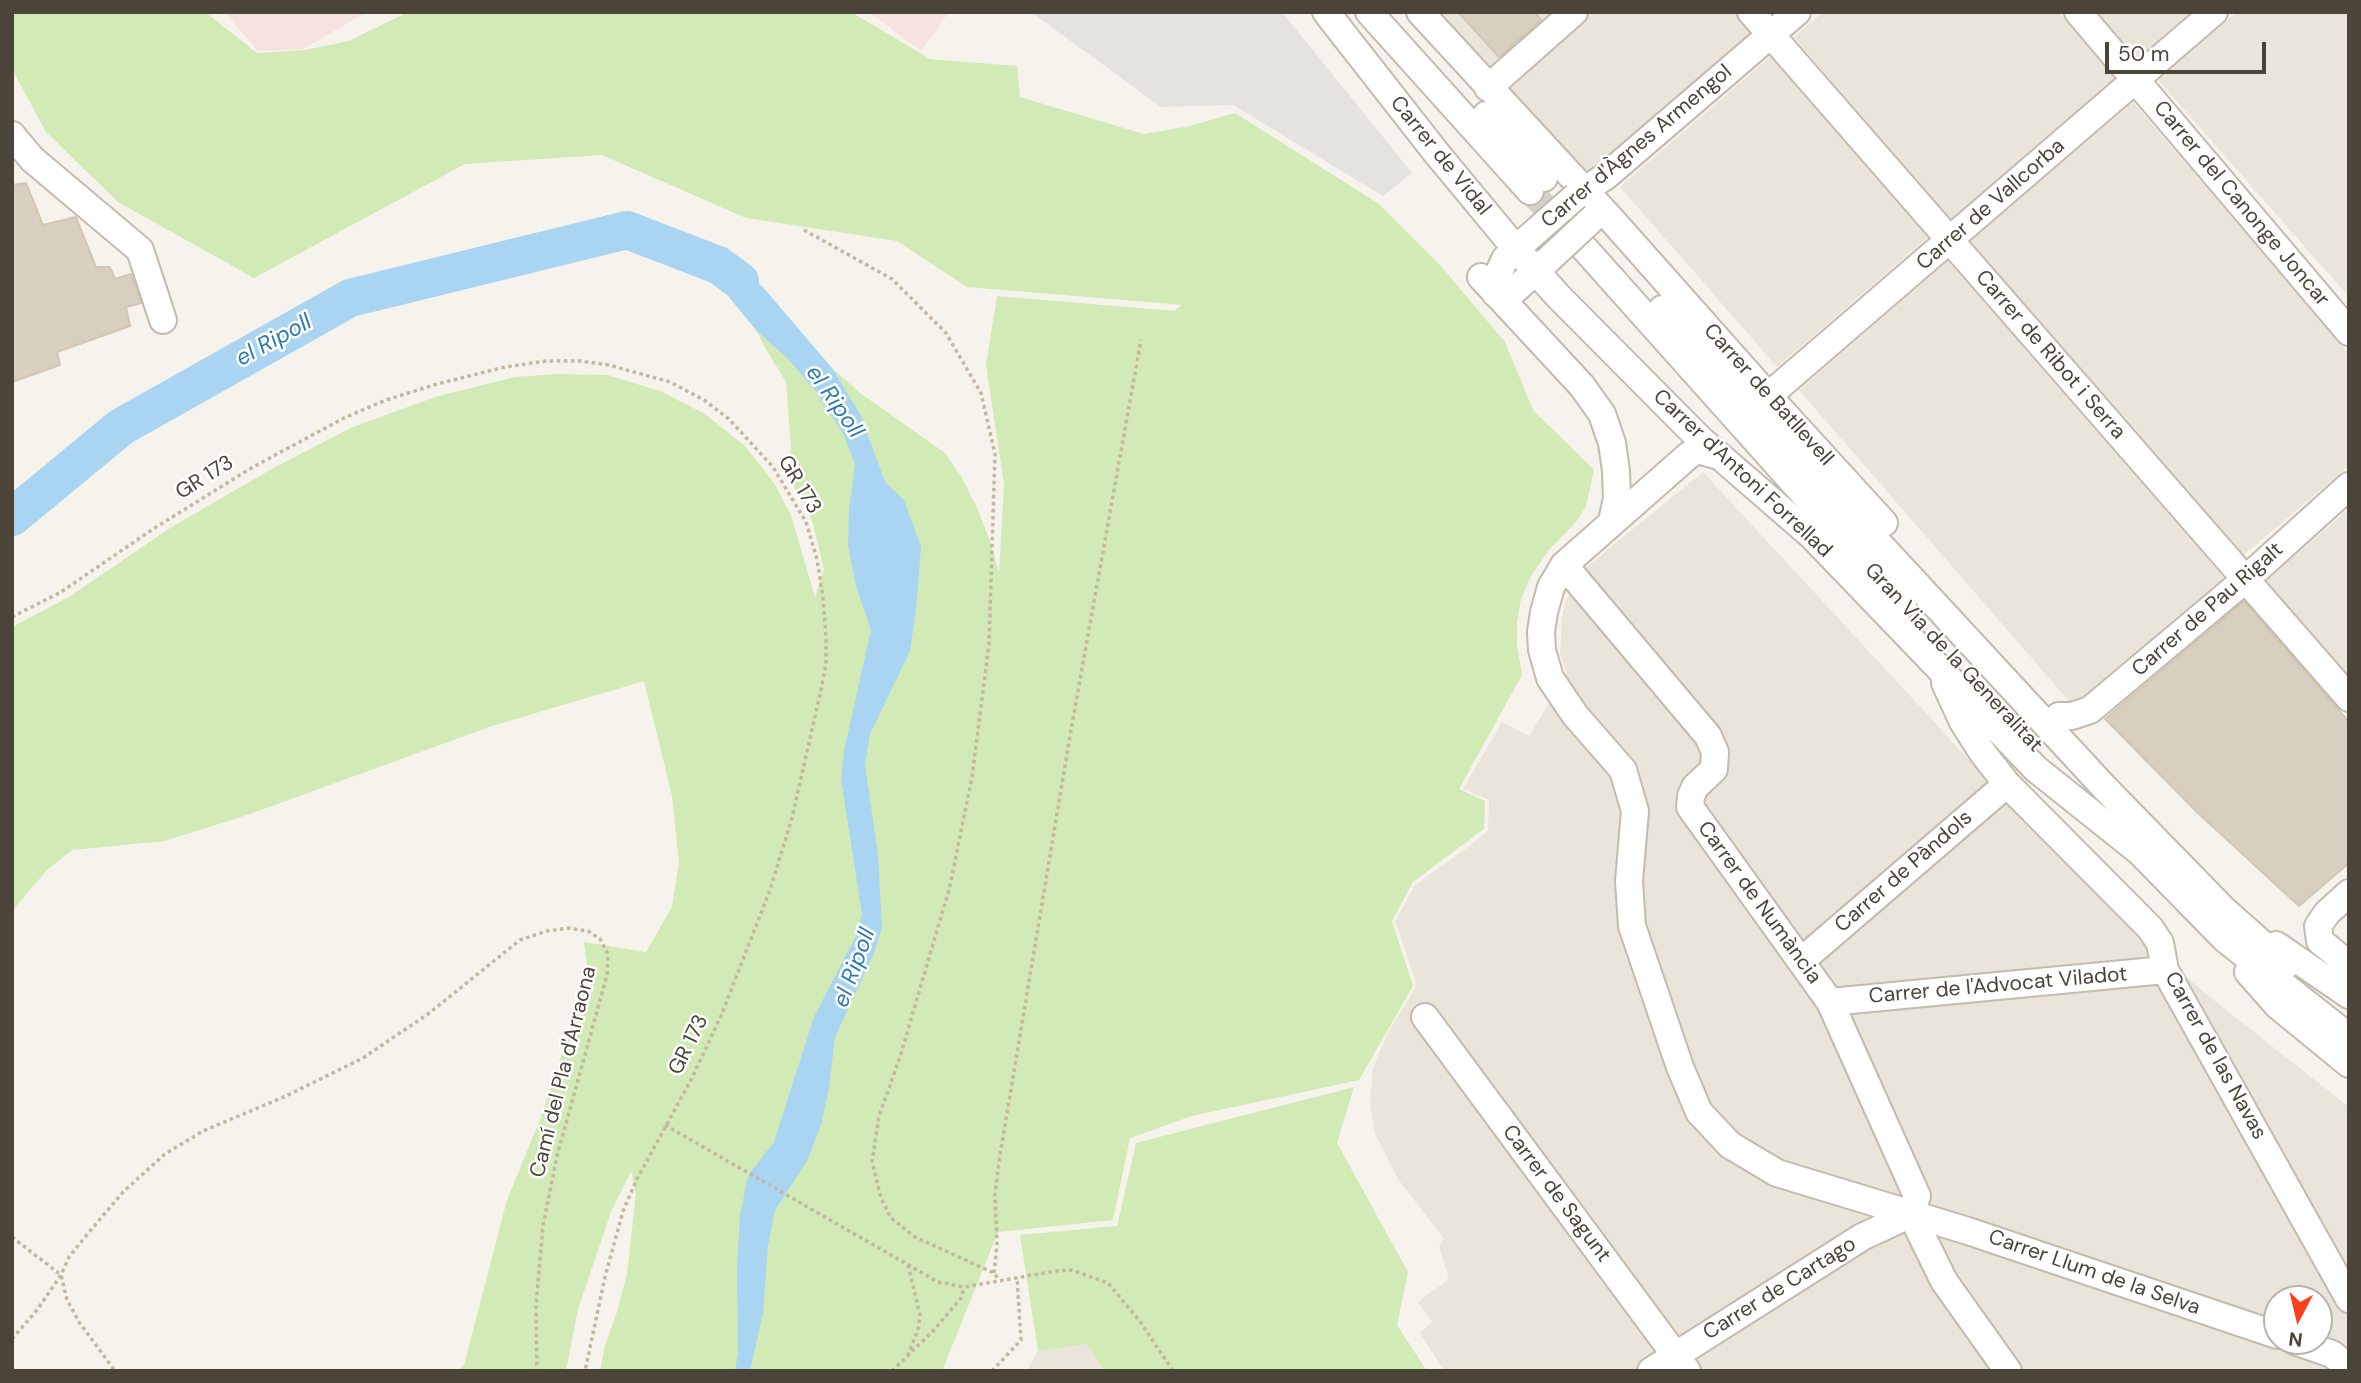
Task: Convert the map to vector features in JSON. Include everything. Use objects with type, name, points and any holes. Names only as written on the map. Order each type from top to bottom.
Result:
[{"type":"street","name":"Carrer de Vidal","points":[[1326,12],[1438,155],[1541,267],[1558,296]]},
{"type":"street","points":[[1369,12],[1537,185],[1391,12]]},
{"type":"street","name":"Carrer de Batllevell","points":[[1420,12],[1580,193],[1596,231],[1768,396],[2059,716],[2104,788]]},
{"type":"street","points":[[1488,88],[1574,12]]},
{"type":"street","name":"Carrer de Ribot i Serra","points":[[1751,12],[2349,698]]},
{"type":"street","name":"Carrer d'Àgnes Armengol","points":[[1488,285],[1496,279],[1505,259],[1797,12]]},
{"type":"street","name":"Carrer del Canonge Joncar","points":[[2078,12],[2349,332]]},
{"type":"street","name":"Carrer de Vallcorba","points":[[1768,396],[2214,12]]},
{"type":"street","points":[[12,135],[32,159],[140,250],[163,320]]},
{"type":"street","points":[[1488,285],[1505,295],[1515,290],[1541,267],[1596,231]]},
{"type":"street","name":"Gran Via de la Generalitat","points":[[1596,231],[2237,936],[2349,1016]]},
{"type":"street","name":"Gran Via de la Generalitat","points":[[1596,231],[1794,485],[2004,716],[2140,852],[2349,1037]]},
{"type":"street","points":[[1488,285],[1582,386],[1602,414],[1612,443],[1616,471],[1617,498],[1612,522]]},
{"type":"street","name":"Carrer d'Antoni Forrellad","points":[[1558,296],[1719,456],[1813,537],[2036,769],[2140,852]]},
{"type":"street","points":[[1564,565],[1693,452],[1703,450],[1719,456]]},
{"type":"street","name":"Carrer de Pau Rigalt","points":[[2059,716],[2071,716],[2090,710],[2246,579],[2349,486]]},
{"type":"street","name":"Carrer de Numància","points":[[1564,565],[1708,736],[1715,752],[1714,769],[1695,787],[1690,807],[1830,1002],[1917,1196],[1911,1214]]},
{"type":"street","name":"Carrer Llum de la Selva","points":[[1564,565],[1551,587],[1541,632],[1542,650],[1550,678],[1575,715],[1623,770],[1634,811],[1629,881],[1632,926],[1680,1067],[1699,1112],[1730,1145],[1777,1173],[1981,1235],[2263,1330]]},
{"type":"street","name":"Carrer de las Navas","points":[[1936,663],[1964,722],[1982,752],[2007,783],[2151,928],[2160,943],[2165,970],[2349,1300]]},
{"type":"street","name":"Carrer de Pàndols","points":[[1801,961],[2007,783]]},
{"type":"street","points":[[2349,893],[2327,913],[2318,926],[2320,941],[2349,965]]},
{"type":"street","points":[[2237,936],[2274,943],[2349,995]]},
{"type":"street","points":[[2237,936],[2252,978],[2278,1006],[2349,1065]]},
{"type":"street","name":"Carrer de l'Advocat Viladot","points":[[1830,1002],[2165,970]]},
{"type":"street","name":"Carrer de Sagunt","points":[[1424,1017],[1681,1363]]},
{"type":"street","points":[[1911,1214],[1944,1281],[2008,1371]]},
{"type":"street","name":"Carrer de Cartago","points":[[1651,1371],[1681,1363],[1862,1237],[1911,1214]]},
{"type":"street","points":[[2333,1355],[2349,1368]]},
{"type":"path","points":[[804,230],[892,279],[946,333],[981,393],[995,454],[989,644],[972,777],[950,886],[900,1057],[879,1116],[872,1162],[881,1198],[891,1219],[915,1237],[994,1273],[999,1280]]},
{"type":"path","points":[[994,1273],[997,1244],[995,1194],[1000,1156],[1073,716],[1141,340]]},
{"type":"path","name":"GR 173","points":[[12,617],[61,592],[153,529],[253,467],[344,418],[386,400],[505,367],[546,361],[580,361],[609,365],[670,382],[729,419],[773,467],[806,522],[817,559],[823,598],[825,664],[792,818],[770,890],[721,1016],[623,1211],[607,1267],[585,1371]]},
{"type":"path","name":"Camí del Pla d'Arraona","points":[[12,1339],[37,1310],[61,1275],[69,1257],[124,1191],[165,1154],[203,1131],[286,1096],[363,1058],[428,1014],[520,940],[547,931],[568,928],[589,932],[600,939],[608,954],[607,975],[556,1156],[543,1226],[536,1305],[537,1371]]},
{"type":"path","points":[[665,1125],[938,1282],[964,1287],[1072,1270],[1108,1283],[1139,1320],[1173,1371]]},
{"type":"path","points":[[12,1237],[61,1275],[67,1300],[79,1322],[115,1371]]},
{"type":"path","points":[[907,1357],[918,1330],[920,1315],[908,1265]]},
{"type":"path","points":[[992,1371],[1021,1340],[1017,1277]]},
{"type":"path","points":[[892,1371],[961,1298],[964,1287]]},
{"type":"shaded area","points":[[224,12],[367,12],[303,49],[258,51]]},
{"type":"shaded area","points":[[869,12],[949,12],[921,51]]},
{"type":"shaded area","points":[[1031,12],[1282,12],[1412,173],[1383,196],[1233,105],[1161,107]]},
{"type":"shaded area","points":[[1433,12],[1781,12],[1589,172],[1499,86]]},
{"type":"shaded area","points":[[1823,12],[2059,12],[2117,81],[1950,221],[1794,37]]},
{"type":"shaded area","points":[[2095,12],[2193,12],[2136,59]]},
{"type":"shaded area","points":[[2237,12],[2349,12],[2349,297],[2158,80]]},
{"type":"shaded area","points":[[1771,56],[1928,237],[1777,367],[1620,187]]},
{"type":"shaded area","points":[[2133,102],[2349,354],[2349,466],[2240,558],[1969,242]]},
{"type":"shaded area","points":[[1948,261],[2225,579],[2075,708],[1799,390]]},
{"type":"shaded area","points":[[1703,472],[2010,804],[2149,943],[2206,994],[2349,1107],[2349,1371],[1444,1371],[1420,1333],[1432,1322],[1418,1302],[1449,1279],[1439,1246],[1444,1239],[1398,1179],[1375,1134],[1370,1103],[1373,1068],[1387,1034],[1417,985],[1395,921],[1415,885],[1488,830],[1489,800],[1463,789],[1502,722],[1529,736],[1567,675],[1560,653],[1562,617],[1579,573]]},
{"type":"shaded area","points":[[2349,509],[2349,682],[2264,582]]},
{"type":"shaded area","points":[[1087,1344],[1105,1371],[1027,1371],[1038,1351]]},
{"type":"green space","points":[[12,12],[205,12],[257,53],[305,50],[349,41],[408,12],[851,12],[930,59],[1017,66],[1020,97],[1144,134],[1190,126],[1235,113],[1379,204],[1440,265],[1505,342],[1533,410],[1594,470],[1586,506],[1577,521],[1549,550],[1531,576],[1521,599],[1517,645],[1522,675],[1459,789],[1485,801],[1484,829],[1413,882],[1392,921],[1413,986],[1359,1080],[1192,1116],[1130,1138],[1113,1220],[998,1232],[942,1371],[600,1371],[605,1345],[627,1274],[636,1194],[631,1171],[611,1212],[578,1309],[566,1371],[456,1371],[464,1365],[507,1200],[541,1117],[588,975],[584,942],[646,952],[672,907],[679,863],[672,796],[644,681],[492,726],[247,815],[165,841],[72,850],[47,870],[12,911],[12,627],[69,597],[170,528],[275,467],[353,427],[438,396],[515,377],[558,374],[607,375],[660,391],[705,414],[745,446],[774,483],[791,515],[815,597],[824,569],[813,524],[788,470],[791,448],[786,382],[756,330],[832,368],[860,393],[945,453],[962,478],[978,510],[999,573],[1004,484],[986,365],[997,296],[1174,311],[1182,305],[967,287],[897,241],[746,218],[602,155],[465,164],[254,278],[118,202],[46,132],[12,69]]},
{"type":"green space","points":[[1354,1087],[1337,1143],[1408,1272],[1397,1325],[1427,1371],[1105,1371],[1087,1344],[1038,1351],[1020,1235],[1117,1226],[1136,1143]]},
{"type":"water","points":[[686,253],[725,264],[762,286],[832,368],[860,414],[885,482],[904,500],[921,547],[910,651],[870,734],[865,765],[878,855],[882,927],[874,953],[835,1037],[821,1125],[807,1161],[775,1210],[768,1245],[763,1313],[750,1371],[735,1371],[738,1354],[737,1266],[740,1217],[746,1184],[749,1174],[774,1142],[814,1017],[858,932],[862,914],[841,778],[844,751],[871,630],[856,586],[848,546],[855,464],[843,433],[815,390],[788,359],[756,330],[706,269]]},
{"type":"building","points":[[1458,12],[1535,12],[1541,20],[1499,57]]},
{"type":"building","points":[[26,183],[43,225],[76,217],[96,267],[110,267],[115,279],[131,274],[141,303],[126,307],[130,326],[57,352],[60,365],[12,382],[12,185]]},
{"type":"building","points":[[2244,601],[2349,722],[2349,863],[2299,906],[2198,813],[2105,719]]},
{"type":"waterway","name":"el Ripoll","points":[[12,517],[121,427],[350,298],[627,230],[718,265],[740,281]]},
{"type":"tunnel","points":[[1530,191],[1585,249]]}]
